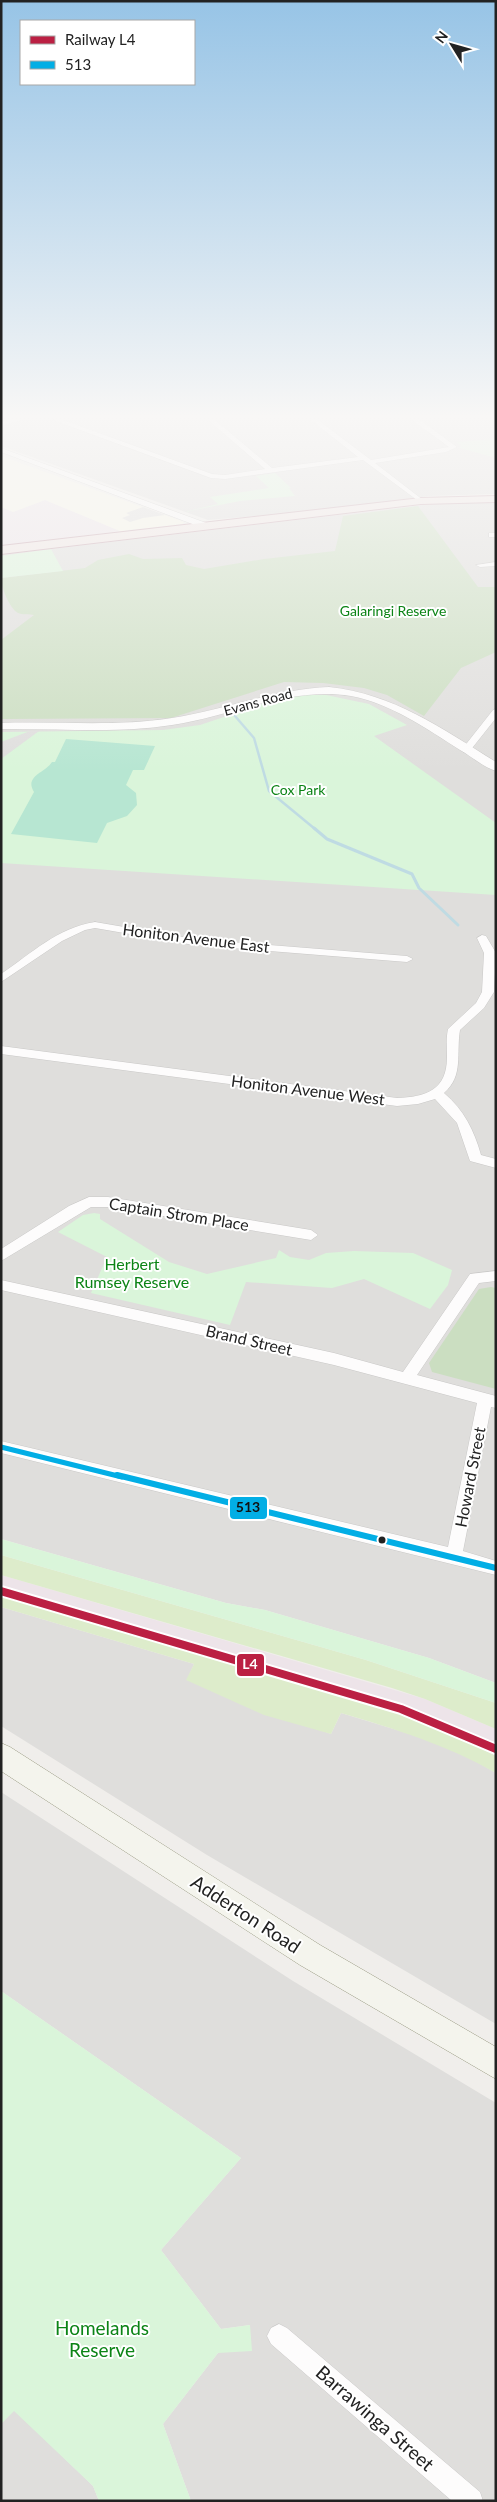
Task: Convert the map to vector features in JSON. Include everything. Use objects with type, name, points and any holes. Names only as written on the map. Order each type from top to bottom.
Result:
[{"type":"highway","points":[[1,550],[114,537]]},
{"type":"main road","name":"Adderton Road","points":[[4,1761],[310,1955],[496,2064]]},
{"type":"street","points":[[480,565],[496,564]]},
{"type":"street","name":"Evans Road","points":[[1,726],[169,722],[207,716],[279,694],[327,690],[353,693],[378,700],[496,767]]},
{"type":"street","points":[[466,750],[496,712]]},
{"type":"street","name":"Honiton Avenue East","points":[[5,974],[70,932],[95,925],[194,942],[407,959]]},
{"type":"street","points":[[482,938],[490,953],[488,992],[480,1005],[454,1029],[451,1073],[444,1088],[437,1094],[452,1107],[465,1124],[475,1158],[496,1164]]},
{"type":"street","name":"Honiton Avenue West","points":[[1,1050],[397,1102],[415,1101],[437,1094]]},
{"type":"street","name":"Captain Strom Place","points":[[1,1256],[88,1202],[108,1202],[311,1235]]},
{"type":"street","points":[[407,1378],[475,1278],[496,1276]]},
{"type":"street","name":"Brand Street","points":[[1,1285],[334,1359],[490,1400]]},
{"type":"street","name":"Howard Street","points":[[454,1556],[490,1400]]},
{"type":"street","points":[[1,1446],[454,1556],[496,1568]]},
{"type":"street","name":"Barrawinga Street","points":[[279,2336],[471,2501]]},
{"type":"shaded area","points":[[1,537],[74,537],[1,546]]},
{"type":"shaded area","points":[[155,537],[496,537],[496,1683],[429,1658],[265,1610],[226,1603],[1,1539],[1,555]]},
{"type":"shaded area","points":[[30,731],[39,731],[1,759],[1,742]]},
{"type":"shaded area","points":[[1,1575],[425,1699],[496,1729],[496,1756],[444,1730],[392,1711],[1,1596]]},
{"type":"shaded area","points":[[1,1607],[194,1664],[187,1680],[331,1734],[341,1713],[420,1737],[465,1755],[496,1773],[496,2024],[207,1855],[1,1726]]},
{"type":"shaded area","points":[[1,1792],[293,1981],[496,2103],[496,2501],[191,2501],[163,2424],[218,2353],[250,2325],[221,2329],[161,2250],[241,2158],[1,1991]]},
{"type":"shaded area","points":[[14,2410],[93,2486],[99,2501],[1,2501],[1,2424]]},
{"type":"green space","name":"Galaringi Reserve","points":[[338,537],[441,537],[478,587],[496,587],[496,652],[461,668],[424,716],[387,695],[364,688],[323,683],[284,682],[171,718],[1,719],[1,640],[34,615],[20,614],[12,607],[6,597],[1,578],[85,568],[98,560],[129,554],[143,559],[182,558],[186,565],[204,569],[264,559],[335,551]]},
{"type":"green space","points":[[51,549],[63,571],[1,578],[1,556]]},
{"type":"green space","name":"Cox Park","points":[[303,695],[326,695],[369,704],[407,725],[374,736],[496,823],[496,895],[1,863],[1,732],[163,730],[200,725],[275,700]]},
{"type":"green space","points":[[66,739],[155,746],[144,770],[133,770],[126,785],[136,793],[137,805],[127,816],[107,823],[97,843],[11,834],[34,792],[32,787],[33,778],[52,762],[55,762]]},
{"type":"green space","name":"Herbert Rumsey Reserve","points":[[100,1214],[100,1219],[169,1262],[207,1274],[276,1258],[279,1250],[290,1257],[309,1260],[326,1253],[354,1251],[413,1253],[452,1270],[448,1285],[430,1309],[364,1279],[332,1288],[246,1282],[230,1325],[91,1293],[107,1257],[58,1232],[83,1215]]},
{"type":"green space","points":[[496,1288],[496,1389],[432,1372],[429,1363],[479,1289]]},
{"type":"green space","points":[[1,1539],[226,1603],[265,1610],[429,1658],[496,1683],[496,1703],[366,1660],[1,1555]]},
{"type":"green space","points":[[1,1555],[366,1660],[496,1703],[496,1729],[425,1699],[392,1688],[1,1575]]},
{"type":"green space","points":[[1,1596],[392,1711],[444,1730],[496,1756],[496,1773],[440,1746],[341,1713],[331,1734],[264,1715],[186,1680],[194,1664],[1,1607]]},
{"type":"green space","name":"Homelands Reserve","points":[[1,1991],[241,2158],[161,2250],[221,2329],[250,2325],[252,2351],[218,2353],[163,2424],[191,2501],[99,2501],[93,2486],[14,2411],[1,2424]]},
{"type":"waterway","points":[[235,716],[254,738],[269,791],[315,829]]},
{"type":"waterway","points":[[314,828],[327,839],[412,874],[419,888],[458,925]]},
{"type":"rail line","name":"L4","points":[[1,1591],[401,1709],[496,1749]]},
{"type":"transit line","name":"513","points":[[1,1447],[496,1568]]}]
